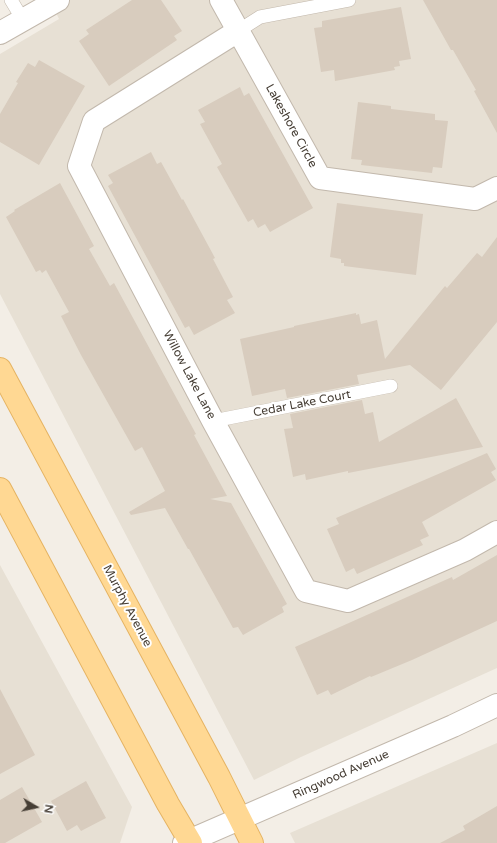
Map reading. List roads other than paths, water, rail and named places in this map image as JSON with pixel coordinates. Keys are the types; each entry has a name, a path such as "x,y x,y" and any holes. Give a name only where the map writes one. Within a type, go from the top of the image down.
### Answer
{"main road":[{"name":"Murphy Avenue","path":"0,369 219,777 252,843"},
{"path":"0,489 188,842"}],"street":[{"path":"0,32 58,0"},
{"name":"Lakeshore Circle","path":"221,0 320,178 476,199 497,188"},
{"name":"Willow Lake Lane","path":"238,31 94,120 79,166 213,421 306,591 348,601 465,550 497,532"},
{"name":"Ringwood Avenue","path":"188,842 239,818 497,705"}],"lane":[{"path":"11,0 23,20"},
{"path":"238,31 260,17 349,0"},
{"name":"Cedar Lake Court","path":"213,421 391,386"}]}
